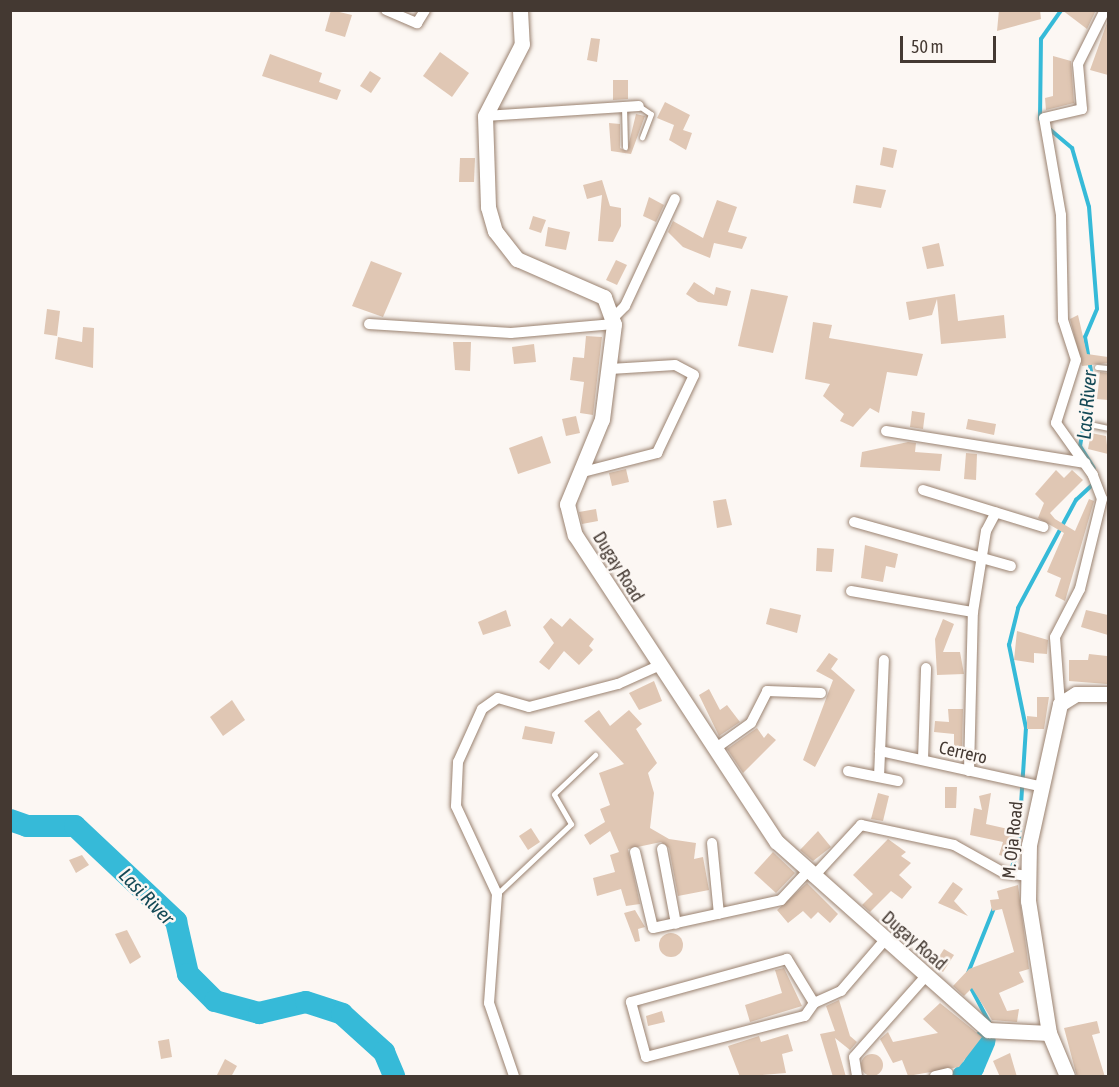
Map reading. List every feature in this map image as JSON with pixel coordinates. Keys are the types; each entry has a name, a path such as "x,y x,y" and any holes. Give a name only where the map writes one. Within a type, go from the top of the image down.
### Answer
{"street":[{"path":"386,10 417,23 425,10"},
{"path":"520,10 522,44 485,116 488,207 495,231 517,259 604,297 614,321"},
{"path":"1105,10 1078,64 1082,109 1044,118 1061,215 1063,320 1076,360 1056,423 1093,475 1102,499 1080,588 1055,637 1060,704 1076,694 1108,694"},
{"path":"485,116 639,106"},
{"path":"369,324 510,333 614,321 625,306 675,199"},
{"name":"Dugay Road","path":"614,321 610,369 602,419 567,504 568,521 658,666 716,748 777,842 884,941 990,1032 1049,1033"},
{"path":"579,473 657,453 694,375 675,365 610,369"},
{"path":"886,431 1084,463"},
{"path":"923,490 1044,527"},
{"path":"969,771 973,612 982,557 996,512"},
{"path":"854,522 1011,566"},
{"path":"851,591 973,612"},
{"path":"879,777 884,660"},
{"path":"514,1077 489,1003 497,894 456,806 458,762 482,709 498,698 529,707 570,698 658,666"},
{"path":"922,760 926,668"},
{"path":"716,748 751,723 767,692 821,693"},
{"name":"M. Oja Road","path":"1060,704 1039,786 1027,876 1049,1033 1067,1077"},
{"name":"Cerrero","path":"880,751 1039,786"},
{"path":"848,771 898,781"},
{"path":"635,852 653,928 781,900 861,825 954,845 1004,873 1027,876"},
{"path":"712,843 719,915"},
{"path":"662,849 676,924"},
{"path":"814,1003 787,959 631,1002 646,1057 804,1016 814,1003 841,991 884,941"},
{"path":"857,1077 854,1057 925,977"},
{"path":"935,1077 948,1073"}],"lane":[{"path":"624,106 624,147"},
{"path":"639,106 651,114 642,137"},
{"path":"1097,367 1108,368"},
{"path":"1094,425 1108,428"},
{"path":"497,894 571,824 554,794 595,755"}],"building":[{"path":"331,10 352,15 345,37 325,31"},
{"path":"999,10 1040,10 1041,19 997,31"},
{"path":"1062,10 1096,10 1087,29"},
{"path":"1108,20 1108,75 1090,70"},
{"path":"591,38 600,39 597,62 587,60"},
{"path":"440,52 469,73 452,97 423,76"},
{"path":"270,54 322,73 319,82 341,90 337,100 262,76"},
{"path":"1053,56 1071,61 1074,103 1046,110 1045,98 1053,96"},
{"path":"370,71 381,78 371,93 360,86"},
{"path":"613,80 628,80 628,99 613,100"},
{"path":"665,102 690,115 683,130 692,133 686,150 669,140 674,125 657,118"},
{"path":"636,114 645,116 631,154 611,151 609,123 620,124 620,148 627,151"},
{"path":"883,147 897,150 893,168 880,165"},
{"path":"460,158 475,158 474,182 459,182"},
{"path":"602,180 610,206 621,208 621,226 613,242 598,241 602,195 587,199 583,185"},
{"path":"856,185 886,190 881,208 853,203"},
{"path":"649,197 664,205 656,222 643,216"},
{"path":"717,200 737,207 728,232 747,237 742,249 714,243 710,258 683,247 668,232 673,221 703,238"},
{"path":"533,216 546,220 541,233 529,229"},
{"path":"548,227 570,232 566,250 545,246"},
{"path":"939,243 944,266 927,269 922,247"},
{"path":"616,260 627,265 617,285 606,280"},
{"path":"371,261 402,273 383,317 352,306"},
{"path":"694,282 714,295 716,287 731,291 727,306 698,302 686,294"},
{"path":"751,289 788,296 773,353 738,346"},
{"path":"955,294 958,321 1004,315 1006,338 941,344 937,299 932,315 909,320 906,302"},
{"path":"47,309 60,311 57,336 44,334"},
{"path":"1078,315 1087,354 1108,357 1108,363 1082,366 1070,319"},
{"path":"813,322 832,325 829,338 923,354 917,376 887,372 879,413 870,408 853,427 840,421 844,414 823,396 830,384 805,379"},
{"path":"83,327 94,328 93,368 55,359 58,337 82,342"},
{"path":"586,336 602,337 593,415 580,413 584,382 570,380 573,357 584,358"},
{"path":"453,342 471,342 470,371 455,370"},
{"path":"534,344 536,362 514,364 512,347"},
{"path":"1100,372 1108,373 1108,400 1097,399"},
{"path":"912,411 925,413 923,429 910,427"},
{"path":"576,416 580,433 566,436 562,419"},
{"path":"968,419 996,424 994,435 966,429"},
{"path":"1091,433 1106,436 1108,454 1088,449"},
{"path":"542,436 551,463 518,474 509,448"},
{"path":"908,442 916,443 915,452 942,454 940,471 860,467 862,452"},
{"path":"966,453 977,454 976,480 964,479"},
{"path":"626,469 629,482 612,486 609,473"},
{"path":"1056,470 1064,478 1072,470 1083,480 1050,513 1055,519 1075,531 1089,499 1094,501 1065,601 1055,596 1061,578 1047,572 1064,533 1038,518 1044,503 1035,494"},
{"path":"726,499 732,525 717,528 713,501"},
{"path":"596,509 598,521 582,524 579,512"},
{"path":"865,545 898,554 895,568 886,566 883,582 861,578"},
{"path":"817,548 834,549 832,572 816,571"},
{"path":"770,608 801,615 797,633 766,624"},
{"path":"506,610 511,626 483,635 478,622"},
{"path":"1086,610 1108,615 1108,635 1081,627"},
{"path":"551,618 562,627 570,618 594,639 589,646 593,650 579,665 564,651 549,670 539,662 554,643 543,627"},
{"path":"943,619 954,624 943,652 960,652 964,674 937,675 935,639"},
{"path":"1017,631 1048,640 1047,654 1034,653 1034,663 1014,660"},
{"path":"829,653 838,659 831,669 855,690 815,767 803,760 833,680 816,671"},
{"path":"1089,654 1107,656 1107,684 1069,681 1069,660 1088,660"},
{"path":"654,681 662,701 639,710 629,693"},
{"path":"709,689 720,710 727,705 740,722 719,736 699,695"},
{"path":"1037,697 1049,697 1044,729 1027,729 1027,716 1037,717"},
{"path":"232,700 245,720 223,736 210,717"},
{"path":"948,709 963,709 962,747 954,747 954,734 934,732 935,721 949,722"},
{"path":"599,710 610,726 629,710 642,724 636,729 657,763 648,773 654,793 650,828 669,839 696,843 694,859 703,857 709,890 678,896 669,848 661,842 628,849 640,904 626,906 621,889 597,896 593,878 615,872 610,855 619,852 610,831 590,845 584,835 605,822 600,809 610,805 599,773 624,764 584,721"},
{"path":"525,726 555,732 552,744 522,739"},
{"path":"757,728 764,738 768,733 776,740 743,773 727,749"},
{"path":"945,787 957,787 956,808 945,808"},
{"path":"878,793 889,796 883,821 871,819"},
{"path":"991,793 986,824 1017,831 1019,860 999,855 1003,842 970,835 974,808 982,810 979,796"},
{"path":"531,828 540,842 528,850 519,836"},
{"path":"818,831 831,847 813,861 800,850"},
{"path":"888,839 906,852 901,856 911,863 899,875 912,887 902,899 891,891 870,912 862,905 873,894 853,875"},
{"path":"773,852 795,873 776,893 754,873"},
{"path":"82,855 89,865 76,873 69,860"},
{"path":"953,882 963,889 954,901 968,916 938,903"},
{"path":"807,883 838,914 830,923 818,912 811,919 803,911 788,923 777,910"},
{"path":"1018,885 1029,969 1019,972 1024,982 999,993 1007,1011 1019,1009 1017,1022 992,1020 972,988 964,996 953,986 969,969 1014,952 1002,909 992,911 990,900 999,899 997,891"},
{"path":"635,910 645,927 638,929 640,941 635,942 624,913"},
{"path":"127,930 141,957 130,964 115,934"},
{"path":"666,933 676,933 683,940 683,950 676,957 666,957 659,950 659,940"},
{"path":"944,949 954,955 943,972 933,966"},
{"path":"784,968 802,1006 750,1022 745,1005 782,993 775,970"},
{"path":"839,1000 850,1036 857,1042 850,1050 835,1038 846,1077 833,1077 820,1034 835,1031 826,1006"},
{"path":"940,1003 982,1037 959,1067 908,1076 902,1060 893,1063 880,1039 888,1032 893,1042 938,1033 923,1019"},
{"path":"662,1011 665,1022 648,1026 646,1016"},
{"path":"1097,1021 1100,1033 1092,1035 1105,1077 1077,1077 1064,1028"},
{"path":"788,1034 793,1051 782,1054 786,1073 740,1077 728,1046 759,1036 761,1042"},
{"path":"169,1039 172,1057 161,1059 158,1041"},
{"path":"1010,1053 1017,1077 1000,1077 993,1061"},
{"path":"872,1054 880,1057 883,1065 880,1073 872,1076 864,1073 861,1065 864,1057"},
{"path":"225,1059 237,1066 231,1077 216,1077"}],"waterway":[{"name":"Lasi River","path":"1040,119 1041,39 1061,10"},
{"name":"Lasi River","path":"1047,127 1072,148 1089,207 1097,309 1085,337 1092,376 1080,446 1094,468"},
{"name":"Lasi River","path":"1012,867 1018,851 1026,728 1009,645 1018,608 1076,500 1094,483"},
{"name":"Lasi River","path":"10,820 27,826 75,826 176,921 188,974 215,1001 259,1013 306,1002 342,1014 384,1052 394,1076"},
{"name":"Lasi River","path":"968,973 994,908"},
{"name":"Lasi River","path":"970,986 989,1022"},
{"name":"Lasi River","path":"963,1076 973,1068 985,1040"}]}
